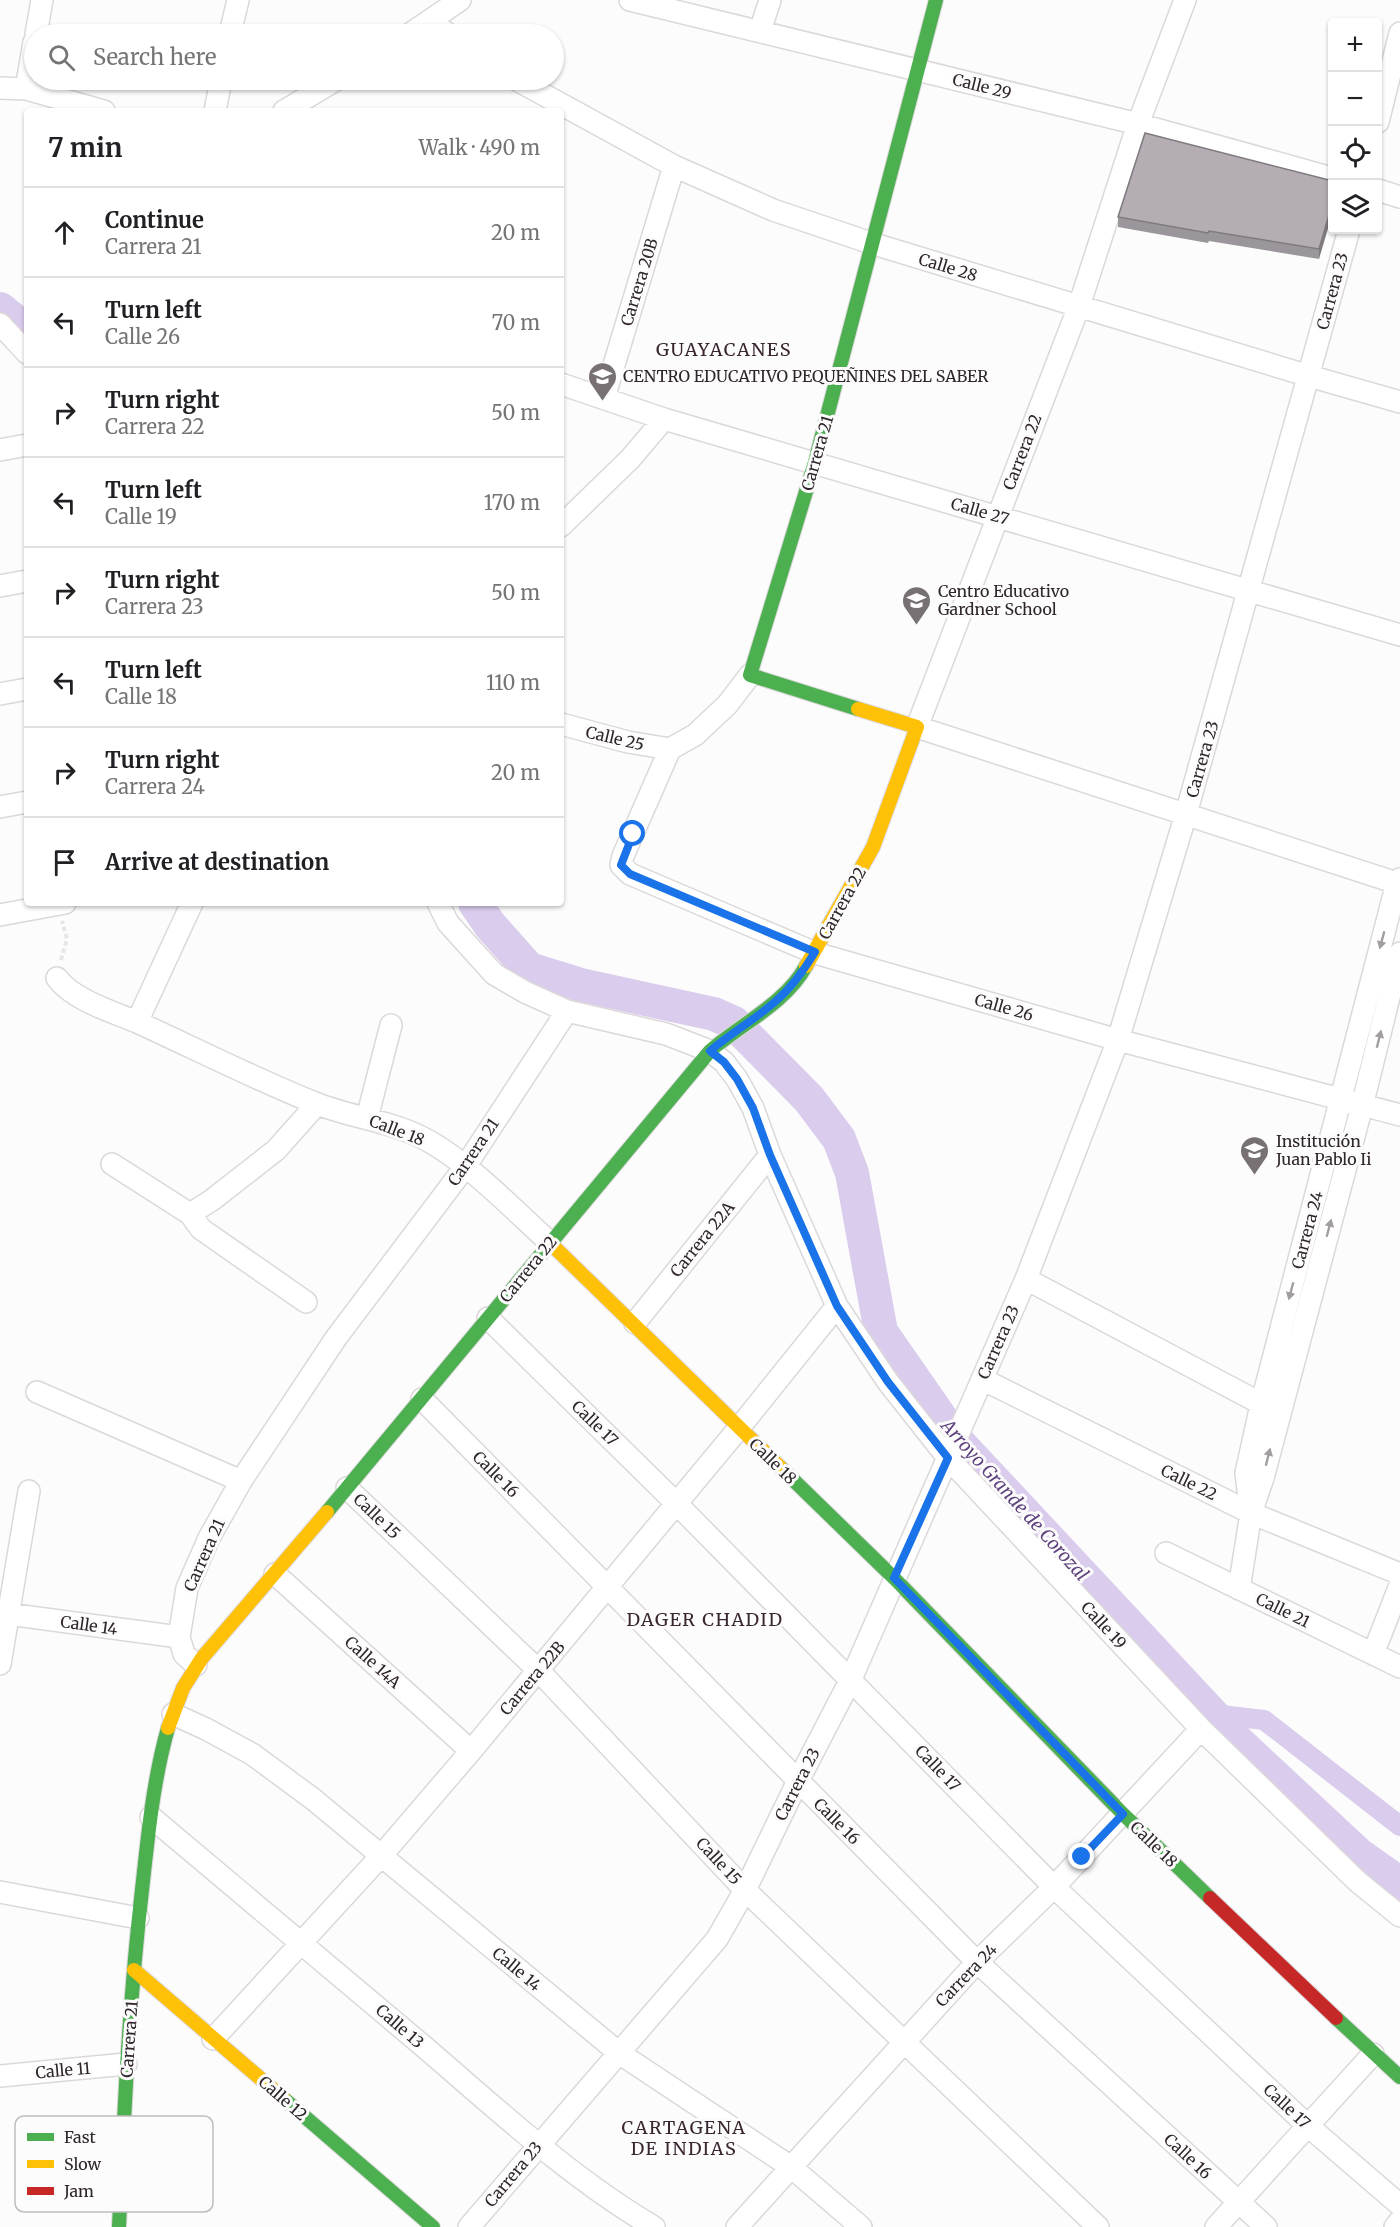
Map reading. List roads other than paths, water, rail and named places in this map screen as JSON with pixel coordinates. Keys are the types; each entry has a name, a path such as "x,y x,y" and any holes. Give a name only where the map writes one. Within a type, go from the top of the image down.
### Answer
{"street":[{"path":"38,24 42,0"},
{"path":"232,24 237,0"},
{"path":"428,24 460,0"},
{"name":"Calle 29","path":"630,0 1138,124 1328,177"},
{"path":"760,32 770,0"},
{"name":"Carrera 21","path":"670,749 695,735 727,705 750,675 815,462 874,244 936,0"},
{"name":"Carrera 22","path":"196,1665 422,1399 549,1242 710,1051 776,1001 803,972 815,952 873,847 997,516 1079,306 1138,124 1185,0"},
{"path":"1382,103 1400,33"},
{"path":"0,88 24,89"},
{"path":"30,90 93,108"},
{"path":"216,108 219,90"},
{"path":"289,108 319,90"},
{"name":"Calle 28","path":"535,90 674,165 773,210 874,244 1400,402"},
{"name":"Carrera 20B","path":"604,398 674,165"},
{"path":"1382,192 1400,197"},
{"name":"Carrera 23","path":"469,2227 717,1939 745,1890 851,1679 1026,1279 1118,1040 1250,590 1348,234"},
{"path":"0,324 24,350"},
{"name":"Calle 27","path":"564,385 664,419 1400,635"},
{"path":"564,523 630,459 664,419"},
{"path":"0,450 24,446"},
{"path":"0,586 24,585"},
{"path":"750,675 1399,882"},
{"path":"0,694 24,690"},
{"name":"Calle 25","path":"564,725 628,742 670,749"},
{"name":"Calle 26","path":"670,749 623,856 621,865 630,874 815,952 1118,1040 1400,1115"},
{"path":"0,807 24,803"},
{"name":"Carrera 24","path":"1270,1409 1341,1100 1399,882"},
{"path":"0,915 50,906"},
{"path":"137,1022 191,906"},
{"path":"440,906 448,923 494,974 525,993 567,1011 666,1034 710,1051"},
{"name":"Carrera 24","path":"1239,1589 1251,1513 1246,1473 1270,1409 1362,1106 1400,953"},
{"name":"Calle 18","path":"57,978 63,986 108,1011 317,1104 418,1136 465,1167 635,1323 739,1428 894,1578 1123,1814 1373,2054 1400,2077"},
{"name":"Carrera 21","path":"179,1637 187,1588 209,1538 241,1481 336,1338 465,1167 567,1011"},
{"path":"367,1118 391,1024"},
{"name":"Calle 19","path":"710,1051 724,1062 737,1079 753,1108 770,1155 837,1306 888,1382 1201,1729 1358,1882 1400,1916"},
{"path":"190,1214 212,1200 276,1150 317,1104"},
{"name":"Carrera 22A","path":"635,1323 770,1155"},
{"path":"112,1164 190,1214 201,1228 306,1302"},
{"path":"1026,1279 1270,1409"},
{"name":"Carrera 22B","path":"213,2039 381,1856 471,1751 677,1504 837,1306"},
{"name":"Calle 17","path":"488,1318 677,1504 1054,1887 1308,2125 1400,2205"},
{"name":"Calle 22","path":"982,1379 1251,1513 1400,1574"},
{"path":"38,1392 241,1481"},
{"name":"Calle 16","path":"422,1399 977,1962 1266,2227"},
{"name":"Calle 15","path":"347,1488 539,1671 745,1890 1098,2227"},
{"path":"0,1664 4,1613 29,1491"},
{"name":"Calle 21","path":"1166,1553 1400,1667"},
{"name":"Calle 14A","path":"275,1574 471,1751"},
{"path":"1372,1654 1400,1585"},
{"name":"Calle 14","path":"4,1613 179,1637"},
{"path":"179,1637 184,1654 196,1665"},
{"name":"Carrera 21","path":"124,2116 138,1918 159,1766 183,1686 196,1665"},
{"name":"Calle 14","path":"173,1714 252,1754 313,1799 619,2053 791,2167 861,2227"},
{"name":"Carrera 24","path":"736,2227 977,1962 1054,1887 1201,1729"},
{"name":"Calle 13","path":"151,1817 303,1943 538,2145 580,2179 654,2227"},
{"path":"0,1892 138,1918"},
{"name":"Calle 12","path":"134,1970 433,2227"},
{"path":"1216,2227 1373,2054"},
{"name":"Calle 11","path":"0,2076 126,2064"},
{"name":"Carrera 21","path":"119,2227 120,2212"},
{"path":"1395,2227 1400,2221"}],"waterway":[{"name":"Arroyo Grande de Corozal","path":"0,309 24,329"},
{"name":"Arroyo Grande de Corozal","path":"477,906 490,925 529,969 581,985 714,1014 734,1023 809,1099 839,1139 852,1173 881,1332 956,1440 1240,1744 1358,1854 1400,1884"},
{"path":"1212,1714 1264,1720 1400,1826"}],"place":[{"name":"CENTRO EDUCATIVO PEQUEÑINES DEL SABER","path":"602,402"},
{"name":"Centro Educativo Gardner School","path":"917,626"},
{"name":"Institución Juan Pablo Ii","path":"1255,1176"}],"district":[{"name":"GUAYACANES","path":"724,349"},
{"name":"DAGER CHADID","path":"705,1619"},
{"name":"CARTAGENA DE INDIAS","path":"684,2137"}]}
